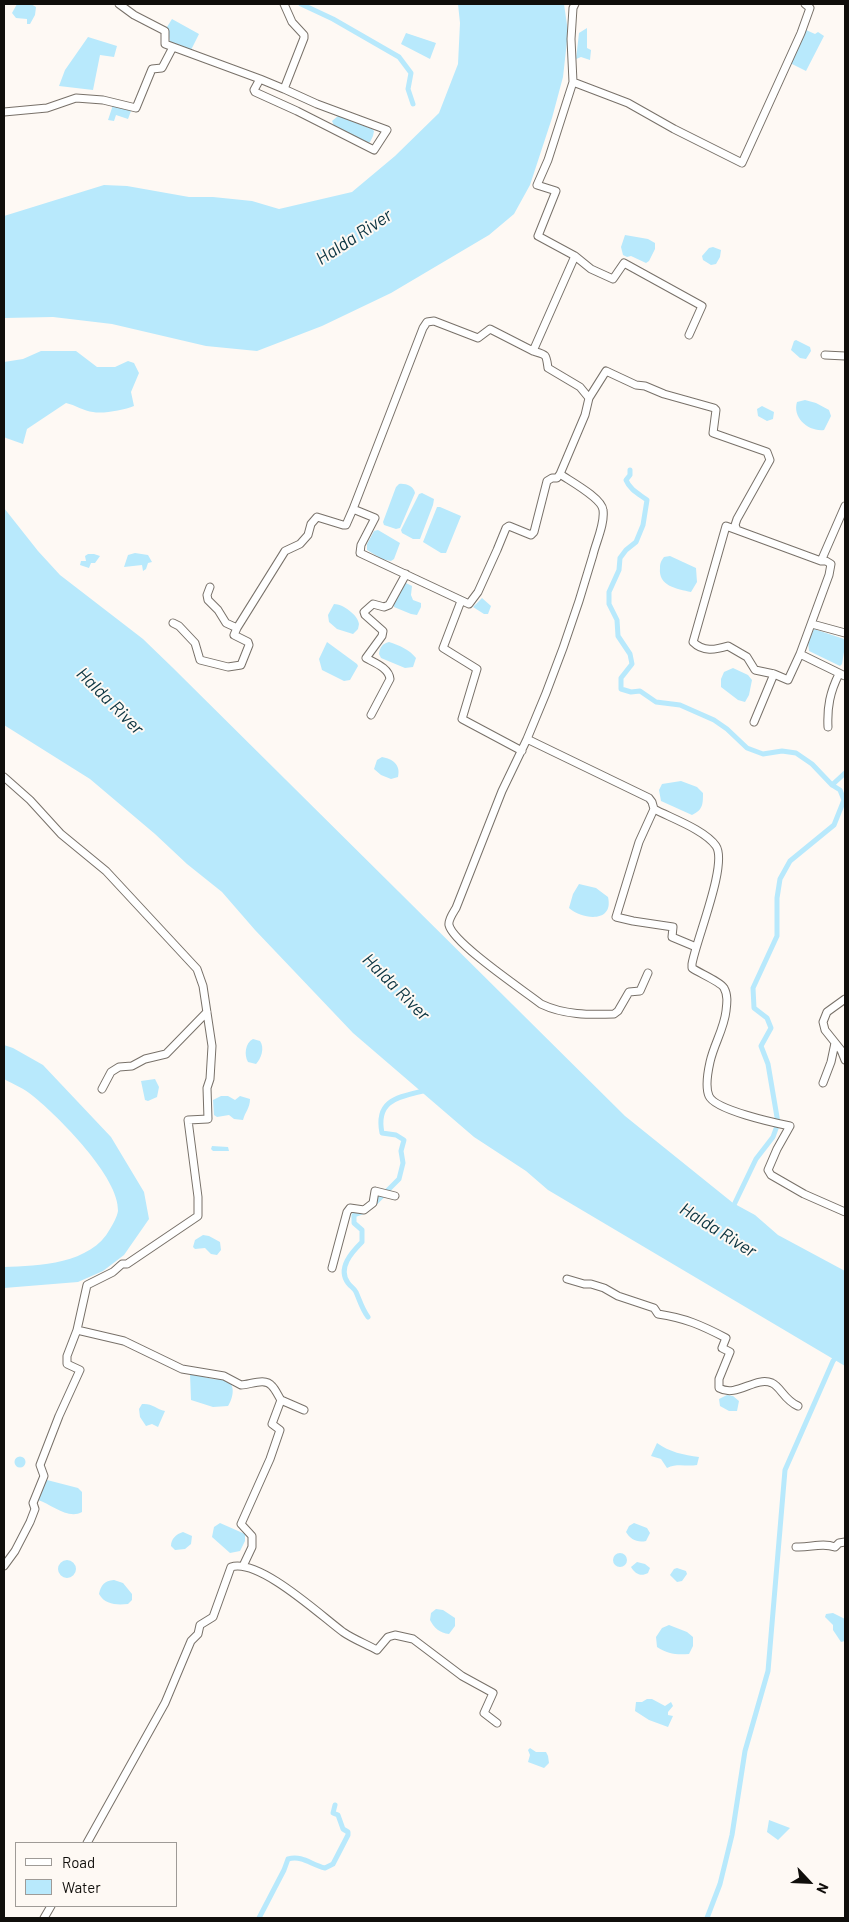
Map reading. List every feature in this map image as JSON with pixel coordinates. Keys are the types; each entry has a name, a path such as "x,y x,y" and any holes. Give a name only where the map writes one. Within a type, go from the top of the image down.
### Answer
{"street":[{"path":"119,4 134,15 164,31 165,44 260,80 317,104 387,130 374,150 255,92 254,90 260,80"},
{"path":"284,4 292,22 304,35 284,90"},
{"path":"575,4 573,8 571,39 573,82 548,160 537,185 556,191 538,236 575,256 591,269 614,279 624,263 702,306 689,335"},
{"path":"573,82 628,103 674,129 742,163 801,33 810,8 805,4"},
{"path":"4,112 47,108 76,98 103,100 136,108 152,68 162,68 173,47"},
{"path":"533,351 575,256"},
{"path":"173,623 179,626 195,643 200,660 228,667 241,665 248,649 248,642 234,635 285,550 300,544 308,535 317,517 346,525 406,368 427,322 434,321 478,338 490,329 533,351 544,354 547,357 548,368 580,387 589,398"},
{"path":"825,355 845,356"},
{"path":"352,509 375,518 360,545 360,553 468,604 478,592 506,528 509,526 532,535 534,532 547,481 556,478 560,474 586,415 589,398 606,371 636,385 645,386 664,394 714,408 716,410 713,433 767,452 770,460 737,519 736,530"},
{"path":"560,474 598,501 603,511 601,525 582,594 562,653 522,751 499,800 456,908 449,920 451,930 474,953 541,1004 552,1010 567,1013 614,1014 618,1011 629,992 640,991 648,973"},
{"path":"821,561 845,506"},
{"path":"726,526 821,561 826,560 831,564 829,575 812,624 788,680 774,674 755,670 746,656 728,646 714,650 701,647 693,642 726,526"},
{"path":"371,715 390,679 390,674 386,669 366,658 382,636 383,631 364,614 372,604 384,607 389,604 406,574"},
{"path":"210,587 207,595 208,600 218,610 226,623 237,628"},
{"path":"461,601 443,648 477,668 462,719 522,751"},
{"path":"812,624 845,633"},
{"path":"800,654 842,675 829,698 827,708 828,727"},
{"path":"754,722 774,674"},
{"path":"527,739 649,798 654,808 639,842 616,917 633,922 673,927 672,937 696,948"},
{"path":"4,777 30,800 61,834 106,871 197,969 203,986 212,1046 210,1079 207,1088 208,1119 188,1120 198,1197 198,1216 127,1264 122,1264 113,1272 90,1282 86,1287 77,1330 67,1356 67,1364 80,1370 59,1416 40,1465 44,1476 33,1503 34,1509 30,1522 15,1551 4,1566"},
{"path":"654,808 707,837 720,854 713,890 692,968 722,984 727,997 725,1020 710,1061 708,1076 709,1096 712,1101 726,1108 771,1123 790,1126 777,1148 768,1170 771,1175 804,1194 845,1212"},
{"path":"845,999 832,1007 824,1018 824,1030 835,1043 845,1060"},
{"path":"102,1089 111,1072 119,1067 132,1066 145,1059 166,1054 207,1012"},
{"path":"823,1083 831,1062 835,1043"},
{"path":"332,1268 347,1212 350,1208 364,1210 373,1203 375,1191 395,1196"},
{"path":"567,1280 604,1288 618,1296 654,1308 658,1314 672,1315 685,1319 726,1338 722,1348 730,1352 718,1379 719,1388 722,1390 744,1389 751,1384 762,1381 772,1383 790,1403 798,1406"},
{"path":"77,1330 124,1341 182,1369 230,1378 241,1385 256,1381 268,1384 273,1387 281,1400 304,1410"},
{"path":"243,1566 252,1547 252,1536 240,1524 278,1437 280,1430 272,1424 272,1421 281,1400"},
{"path":"796,1547 808,1548 826,1543 835,1547 839,1542 845,1542"},
{"path":"88,1842 165,1703 191,1641 198,1634 200,1626 213,1617 231,1567 243,1566 268,1576 319,1611 345,1633 377,1650 388,1637 413,1639 462,1676 493,1693 484,1713 497,1723"},
{"path":"44,1918 50,1907"}],"water":[{"path":"17,4 31,4 36,7 35,15 30,24 27,24 27,19 16,18 12,13"},
{"name":"Halda River","path":"458,4 564,4 568,32 563,77 530,185 514,214 489,235 391,293 322,326 257,351 206,346 112,324 53,317 4,318 4,216 104,185 127,186 189,197 213,197 252,201 279,209 352,192 395,156 439,113 458,64 460,23"},
{"path":"172,19 199,34 191,50 170,42 167,27"},
{"path":"587,28 587,48 591,50 590,60 581,57 576,59 579,33"},
{"path":"806,30 815,34 818,32 824,36 806,71 790,63"},
{"path":"406,33 436,43 430,59 401,44"},
{"path":"88,37 117,46 114,57 100,55 93,90 59,86 65,70"},
{"path":"113,105 131,111 128,119 116,115 114,121 108,120"},
{"path":"338,116 372,129 374,131 370,142 365,143 335,128 332,121"},
{"path":"625,235 648,239 655,243 655,249 649,261 646,263 631,256 623,255 621,247"},
{"path":"713,247 721,250 716,264 711,265 703,260 702,256 709,248"},
{"path":"796,340 810,347 811,351 806,359 800,358 791,350"},
{"path":"41,351 76,351 97,367 115,367 128,361 134,363 139,373 131,392 134,406 114,411 97,412 66,403 27,429 23,444 4,437 4,362 23,359"},
{"path":"805,400 829,410 831,416 824,430 813,429 799,418 796,408 797,402"},
{"path":"762,406 774,412 773,419 767,421 758,416 757,409"},
{"path":"399,484 413,488 415,493 400,528 396,529 384,525 383,522 396,487"},
{"path":"422,493 434,499 433,505 420,539 413,539 402,533 401,530 419,494"},
{"path":"437,507 461,516 446,553 441,553 423,542"},
{"name":"Halda River","path":"4,508 60,575 143,639 625,1116 733,1203 755,1215 778,1235 845,1271 845,1366 548,1190 526,1171 474,1137 353,1033 255,930 222,892 90,779 4,725"},
{"path":"378,530 400,543 394,559 391,561 382,559 367,550 367,544 374,531"},
{"path":"135,553 148,555 152,562 148,563 143,571 142,565 124,567 128,555"},
{"path":"88,554 100,556 95,563 91,563 89,568 80,565 81,561 86,561 85,556"},
{"path":"670,556 696,568 697,582 691,592 670,586 662,579 660,574 661,562 664,557"},
{"path":"404,582 412,586 411,595 413,600 421,603 417,615 394,607 394,602"},
{"path":"482,598 491,606 488,614 484,614 473,607"},
{"path":"334,604 346,608 356,617 359,624 358,629 353,634 337,629 329,622 328,615"},
{"path":"814,629 844,639 845,646 840,666 809,651 808,642"},
{"path":"327,642 357,664 358,666 350,680 344,681 322,670 319,659"},
{"path":"389,642 404,648 414,655 416,658 413,667 405,668 381,658 379,654 381,648"},
{"path":"733,668 748,675 752,680 749,695 745,702 738,700 721,687 721,679 724,672"},
{"path":"382,757 390,759 395,763 399,773 398,777 391,779 381,775 374,769 377,760"},
{"path":"681,781 697,787 703,793 702,806 692,815 661,801 659,790 662,784"},
{"path":"579,884 596,888 608,897 609,905 602,915 589,917 569,908 573,894"},
{"path":"253,1039 260,1041 262,1047 261,1056 256,1064 248,1062 246,1056 248,1043"},
{"path":"4,1045 43,1065 111,1137 144,1192 149,1219 124,1255 103,1271 78,1282 4,1288 4,1267 48,1264 63,1261 90,1250 101,1241 110,1229 118,1211 116,1197 109,1182 99,1165 86,1149 44,1105 23,1089 4,1079"},
{"path":"155,1079 159,1087 157,1097 148,1101 145,1100 141,1081"},
{"path":"221,1096 228,1096 235,1100 240,1096 250,1099 243,1120 234,1119 229,1115 217,1117 214,1115 213,1100"},
{"path":"212,1146 228,1147 229,1151 213,1151 211,1149"},
{"path":"203,1235 220,1242 221,1250 217,1255 211,1254 205,1248 195,1249 193,1247 195,1240"},
{"path":"190,1374 228,1381 233,1391 228,1406 213,1407 191,1400"},
{"path":"727,1395 733,1396 739,1401 737,1411 729,1411 720,1406 719,1399"},
{"path":"142,1404 149,1404 165,1411 158,1427 152,1424 146,1426 140,1417 139,1409"},
{"path":"657,1443 677,1453 699,1457 697,1465 667,1468 661,1459 651,1456"},
{"path":"20,1456 26,1462 20,1468 14,1462"},
{"path":"47,1480 78,1488 82,1492 82,1512 77,1514 65,1513 38,1500 43,1484"},
{"path":"220,1523 245,1534 245,1541 240,1551 230,1553 212,1537 214,1527"},
{"path":"634,1523 647,1528 650,1533 646,1541 637,1541 626,1532 629,1526"},
{"path":"183,1532 192,1536 191,1544 185,1549 175,1550 171,1546 172,1541 176,1535"},
{"path":"617,1553 623,1553 627,1560 623,1567 617,1567 613,1563 613,1557"},
{"path":"67,1560 73,1563 76,1569 73,1575 67,1578 61,1575 58,1569 61,1563"},
{"path":"637,1562 645,1564 650,1568 648,1573 641,1575 634,1571 631,1567"},
{"path":"677,1568 686,1571 687,1574 682,1581 677,1582 670,1575"},
{"path":"114,1580 123,1583 132,1594 132,1600 128,1604 108,1602 99,1594 104,1584"},
{"path":"436,1609 443,1610 455,1618 455,1626 449,1634 438,1630 430,1620 431,1613"},
{"path":"833,1613 845,1619 845,1641 841,1642 833,1630 833,1625 825,1617 826,1614"},
{"path":"669,1625 687,1632 693,1637 693,1646 689,1654 672,1654 657,1647 656,1637 662,1628"},
{"path":"652,1699 665,1706 671,1702 673,1706 668,1715 673,1716 668,1727 649,1720 635,1711 636,1702 642,1702"},
{"path":"530,1748 536,1752 546,1752 549,1763 544,1768 528,1762 530,1755 528,1750"},
{"path":"769,1820 790,1828 778,1840 767,1832"}],"waterway":[{"path":"301,4 333,19 399,57 411,73 408,89 413,104"},
{"path":"630,470 630,475 626,480 635,492 647,500 643,525 636,542 620,558 619,570 609,592 609,604 617,620 618,636 630,654 632,664 621,678 621,689 631,692 640,691 656,702 680,705 714,720 727,729 747,748 763,754 782,751 796,753 812,764 832,785 840,790 844,800 834,825 790,861 780,879 777,898 777,936 753,988 754,1008 767,1018 771,1028 761,1046 768,1064 778,1123 773,1137 756,1159 732,1209"},
{"path":"832,785 845,773"},
{"path":"374,1204 399,1179 403,1163 401,1151 404,1140 396,1135 382,1133 382,1112 386,1106 399,1097 427,1090"},
{"path":"365,1211 354,1215 354,1223 362,1230 362,1242 347,1261 344,1272 348,1283 355,1291 368,1317"},
{"path":"707,1918 720,1884 732,1835 745,1751 768,1671 785,1470 833,1361 845,1346"},
{"path":"259,1918 288,1859 303,1859 325,1868 333,1864 348,1835 348,1832 343,1829 338,1815 333,1813 335,1805"}]}
